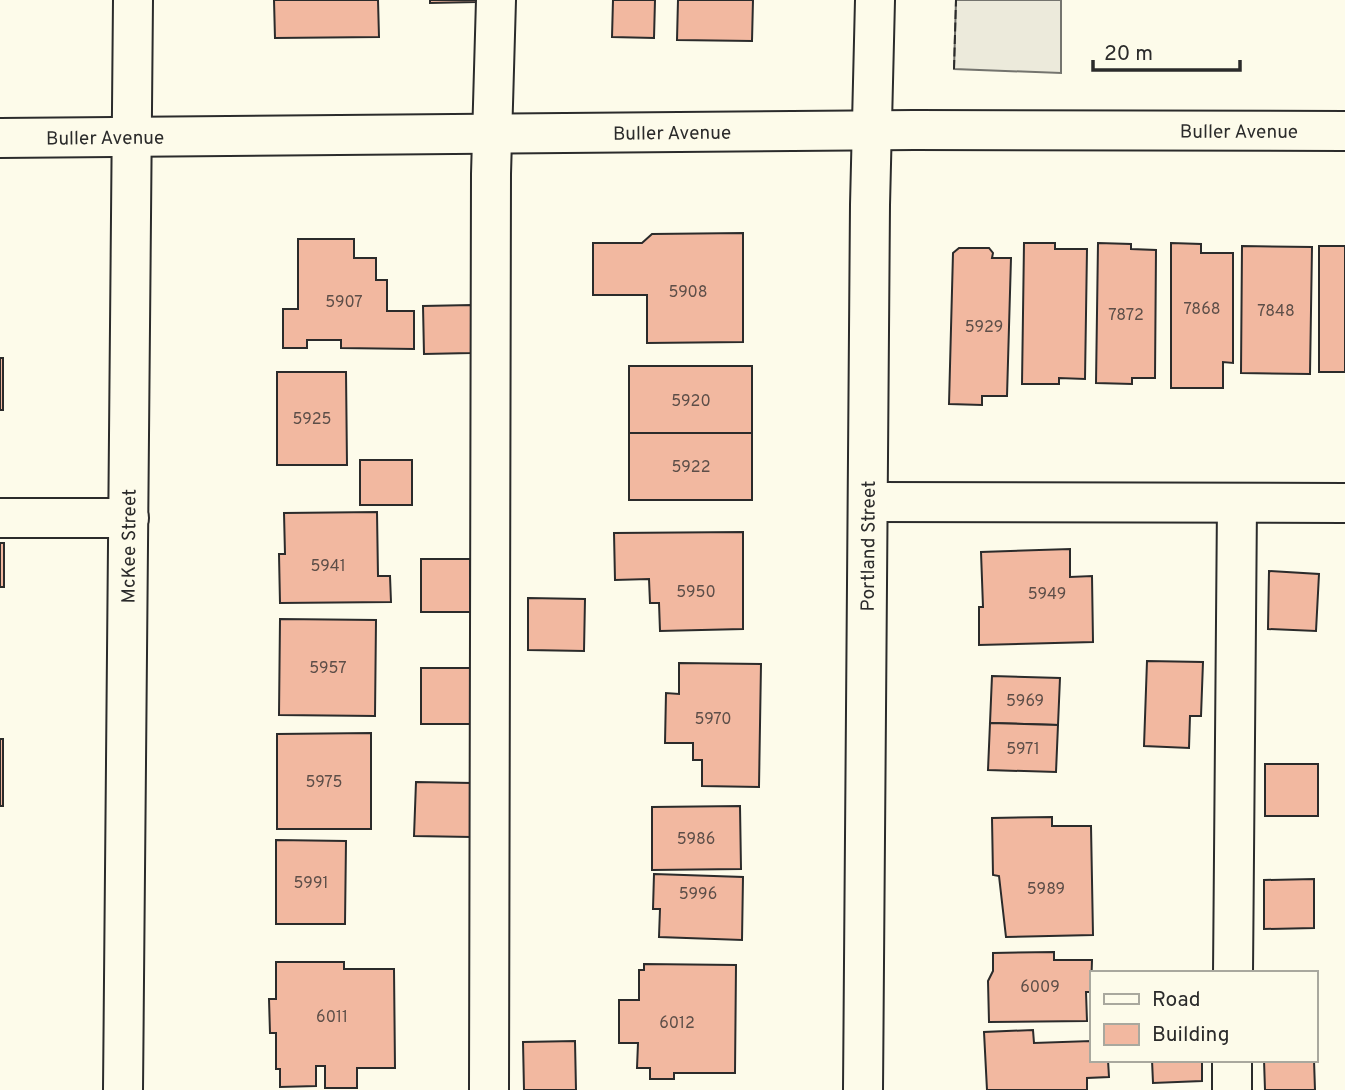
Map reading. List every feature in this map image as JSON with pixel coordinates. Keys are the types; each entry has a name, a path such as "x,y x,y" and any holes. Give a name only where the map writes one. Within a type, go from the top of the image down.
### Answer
{"street":[{"name":"McKee Street","path":"122,1090 133,0"},
{"path":"489,1090 492,133 496,0"},
{"name":"Portland Street","path":"863,1090 875,0"},
{"name":"Buller Avenue","path":"0,138 872,130 1345,131"},
{"path":"870,502 1345,503"},
{"path":"1233,971 1237,504"},
{"path":"0,518 129,518"},
{"path":"1232,1062 1232,1090"}],"shaded area":[{"path":"956,0 1061,0 1061,73 954,69"}],"building":[{"path":"274,0 378,0 379,37 275,38"},
{"path":"430,0 476,0 476,2 430,3"},
{"path":"613,0 655,0 654,38 612,37"},
{"path":"678,0 753,0 752,41 677,40"},
{"path":"743,233 743,342 647,343 647,295 593,295 593,243 642,243 652,234"},
{"path":"298,239 354,239 354,258 376,258 376,280 387,280 387,311 414,311 414,349 341,348 341,340 307,340 307,348 283,348 283,309 298,309"},
{"path":"1024,243 1055,243 1055,249 1087,249 1085,379 1059,378 1059,384 1022,384"},
{"path":"1098,243 1131,244 1131,249 1156,250 1155,378 1132,378 1132,384 1096,383"},
{"path":"1171,243 1201,244 1201,253 1233,253 1233,363 1223,362 1223,388 1171,388"},
{"path":"1242,246 1312,247 1310,374 1241,373"},
{"path":"1319,246 1345,246 1345,372 1319,372"},
{"path":"959,248 989,248 993,253 992,258 1011,258 1007,396 982,396 982,405 949,404 953,253"},
{"path":"471,305 471,353 424,354 423,306"},
{"path":"0,358 3,358 3,410 0,410"},
{"path":"629,366 752,366 752,433 629,433"},
{"path":"277,372 346,372 347,465 277,465"},
{"path":"629,433 752,433 752,500 629,500"},
{"path":"360,460 412,460 412,505 360,505"},
{"path":"377,512 378,576 390,576 391,602 280,603 279,554 285,554 284,513"},
{"path":"743,532 743,629 660,631 659,603 650,603 649,579 615,580 614,533"},
{"path":"0,543 4,543 4,587 0,587"},
{"path":"1070,549 1070,577 1092,576 1093,642 979,645 979,607 983,607 981,552"},
{"path":"421,559 470,559 470,612 421,612"},
{"path":"1269,571 1319,574 1316,631 1268,629"},
{"path":"528,598 585,599 584,651 528,650"},
{"path":"280,619 376,620 375,716 279,715"},
{"path":"1147,661 1203,662 1201,716 1190,716 1189,748 1144,746"},
{"path":"679,663 761,664 759,787 702,786 702,760 693,760 693,743 665,743 666,693 679,694"},
{"path":"421,668 470,668 470,724 421,724"},
{"path":"992,676 1060,678 1058,725 990,723"},
{"path":"990,723 1058,725 1056,772 988,770"},
{"path":"371,733 371,829 277,829 277,734"},
{"path":"0,739 3,739 3,806 0,806"},
{"path":"1265,764 1318,764 1318,816 1265,816"},
{"path":"416,782 472,783 471,837 414,836"},
{"path":"740,806 741,869 652,870 652,807"},
{"path":"1052,817 1052,826 1091,826 1093,935 1006,937 999,876 993,875 992,818"},
{"path":"276,840 346,841 345,924 276,924"},
{"path":"654,874 743,877 742,940 659,937 660,909 653,909"},
{"path":"1314,879 1314,928 1264,929 1264,880"},
{"path":"1054,952 1054,960 1092,960 1090,992 1086,992 1087,1021 989,1022 988,981 993,971 993,953"},
{"path":"276,962 344,962 344,969 394,969 395,1068 357,1068 357,1088 325,1088 325,1066 316,1066 316,1086 280,1087 280,1069 276,1069 276,1033 270,1033 269,999 276,999"},
{"path":"644,964 736,965 735,1073 674,1073 674,1079 650,1079 650,1068 637,1068 638,1043 619,1043 619,1000 639,1000 639,970 644,970"},
{"path":"1033,1030 1034,1043 1090,1041 1090,1062 1108,1062 1109,1077 1087,1078 1087,1090 987,1090 984,1032"},
{"path":"575,1041 576,1090 524,1090 523,1042"},
{"path":"1152,1062 1202,1062 1202,1081 1153,1083"},
{"path":"1264,1062 1314,1062 1315,1090 1265,1090"}],"fence":[{"path":"954,69 956,0"}]}
